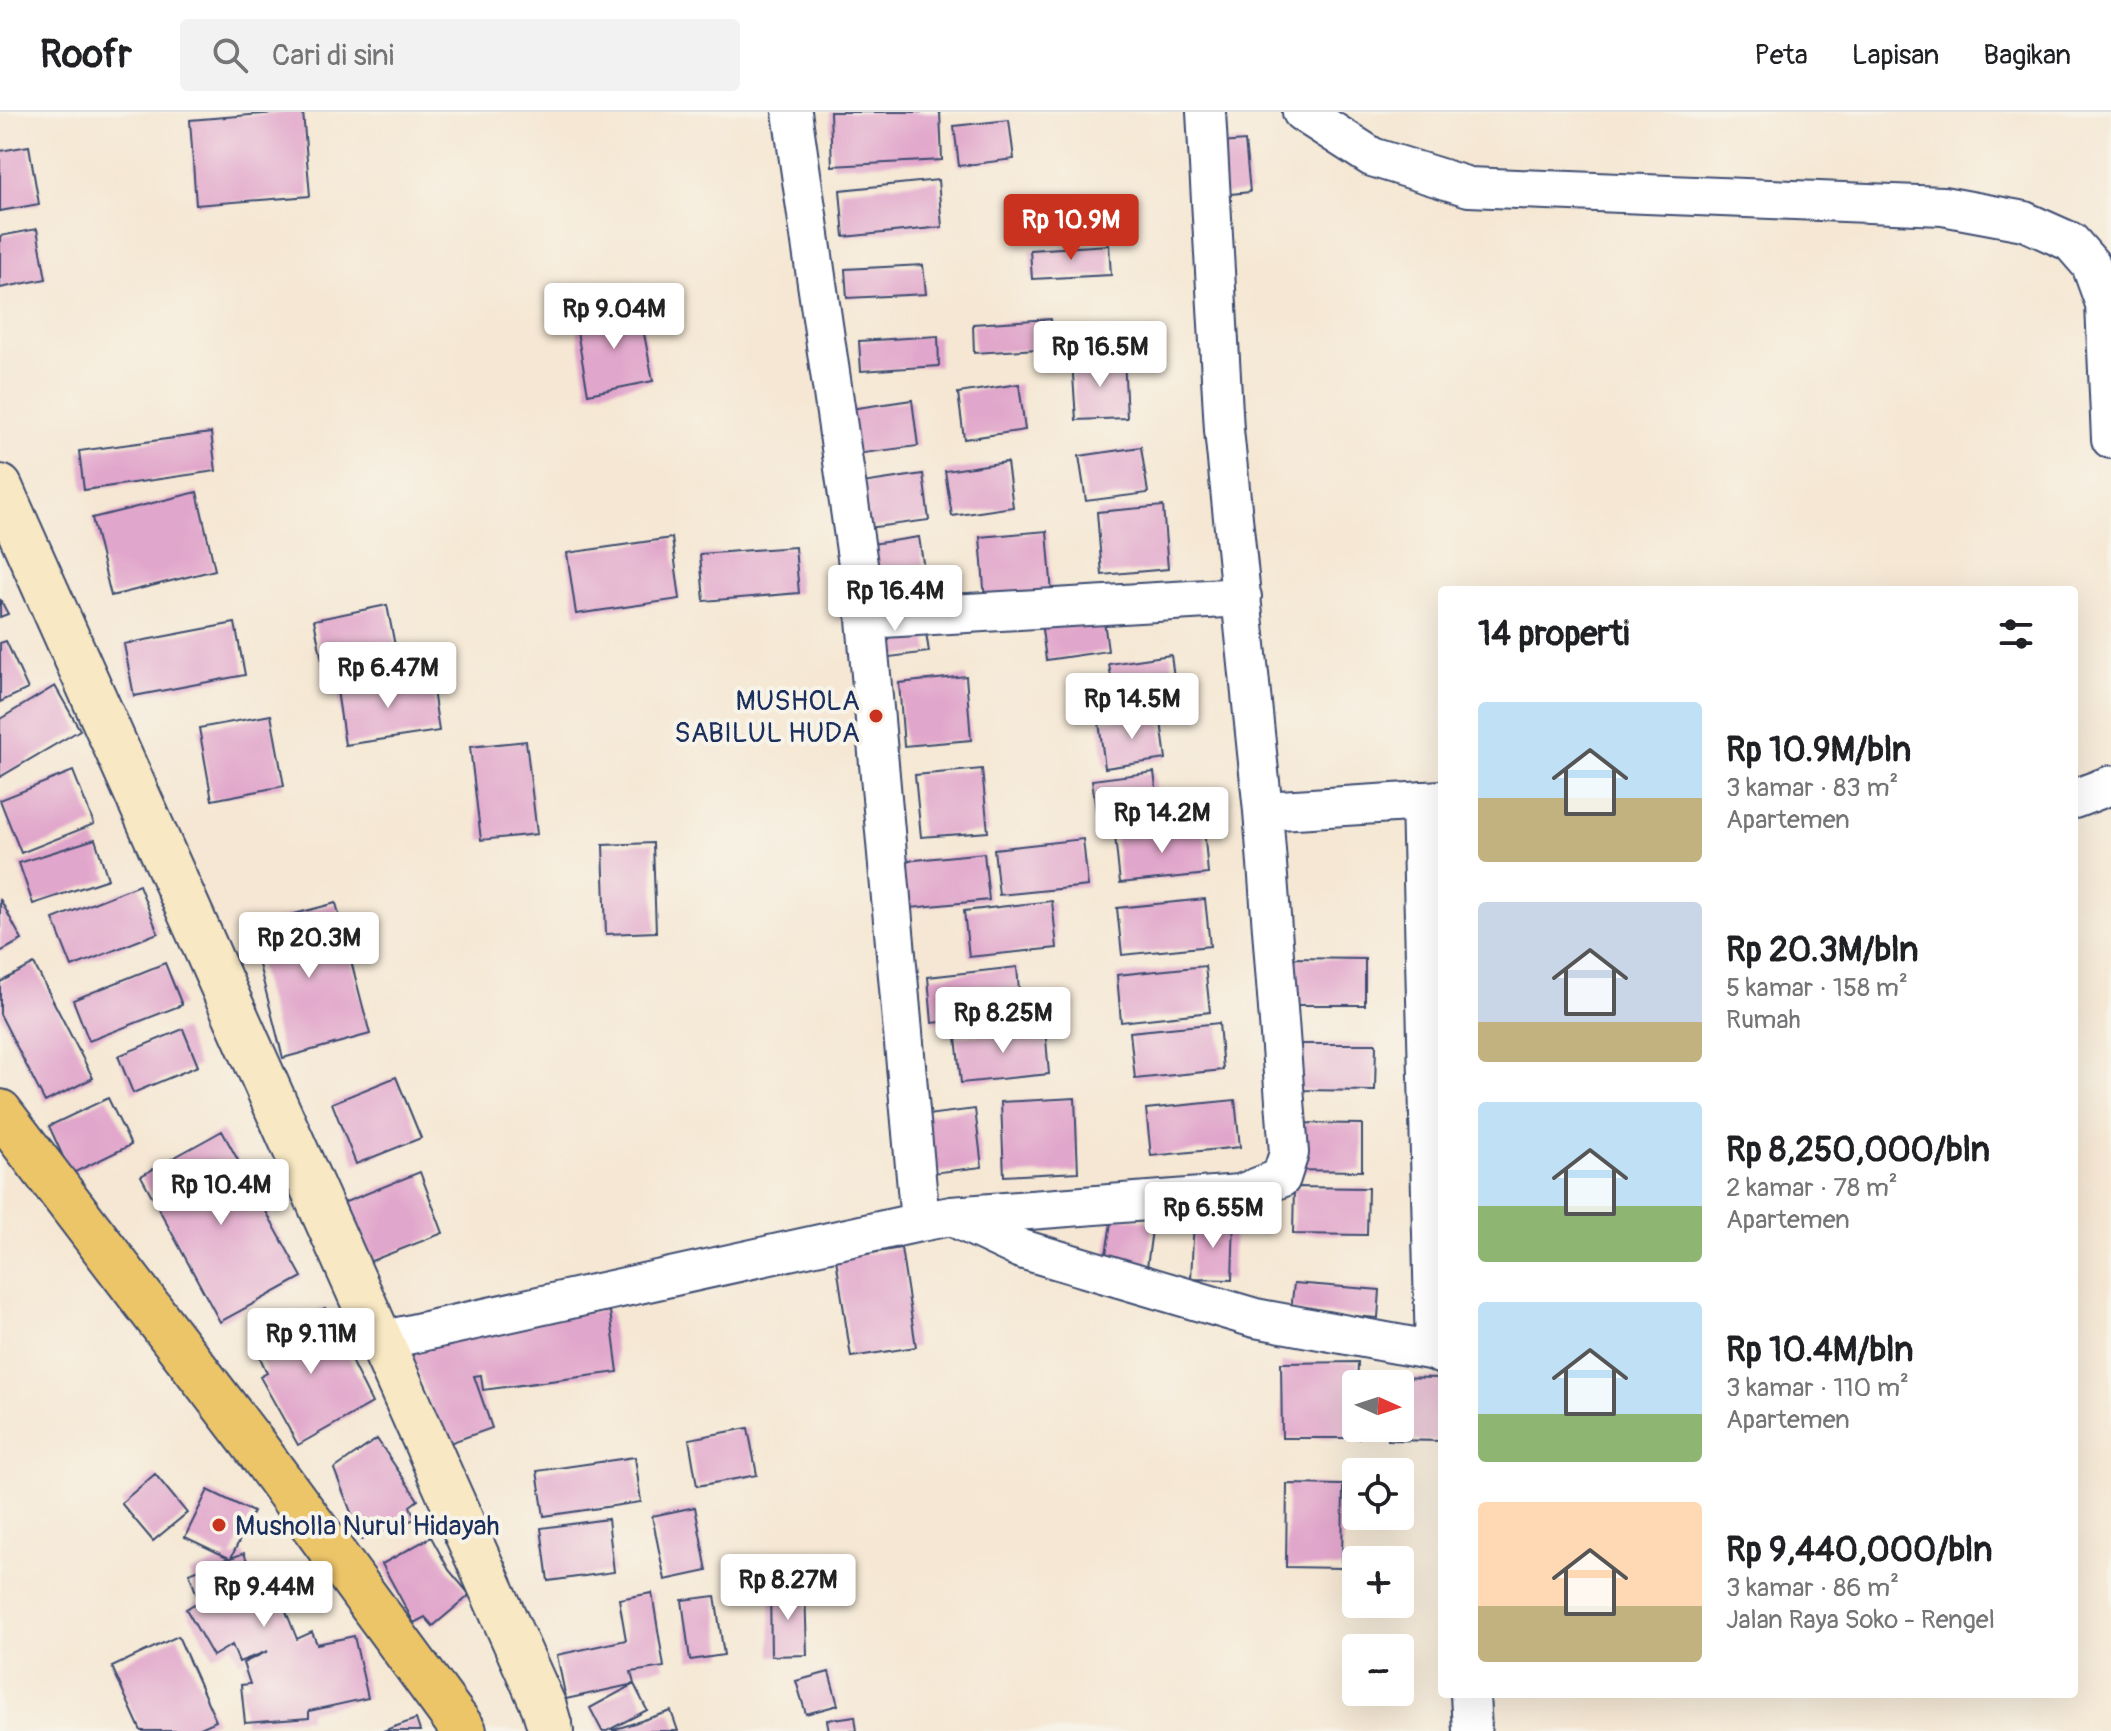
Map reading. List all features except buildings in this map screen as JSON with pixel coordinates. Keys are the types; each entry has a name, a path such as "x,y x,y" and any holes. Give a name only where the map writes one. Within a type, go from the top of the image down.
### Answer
{"main road":[{"path":"0,1112 254,1445 464,1731"}],"street":[{"path":"792,112 866,619 935,1219"},
{"path":"380,1341 935,1219 1240,1194 1281,1178 1289,1153 1263,811 1224,430 1206,112"},
{"path":"1302,112 1372,157 1469,187 1943,206 2024,221 2071,242 2091,265 2105,304 2111,439"},
{"path":"0,487 544,1707 551,1731"},
{"path":"866,619 1242,597"},
{"path":"2078,797 2111,785"},
{"path":"1263,811 1431,801 1438,1284"},
{"path":"935,1219 1021,1249 1255,1318 1438,1353"},
{"path":"1470,1698 1472,1731"}],"place":[{"name":"MUSHOLA SABILUL HUDA","path":"876,716"},
{"name":"Musholla Nurul Hidayah","path":"219,1525"}]}
